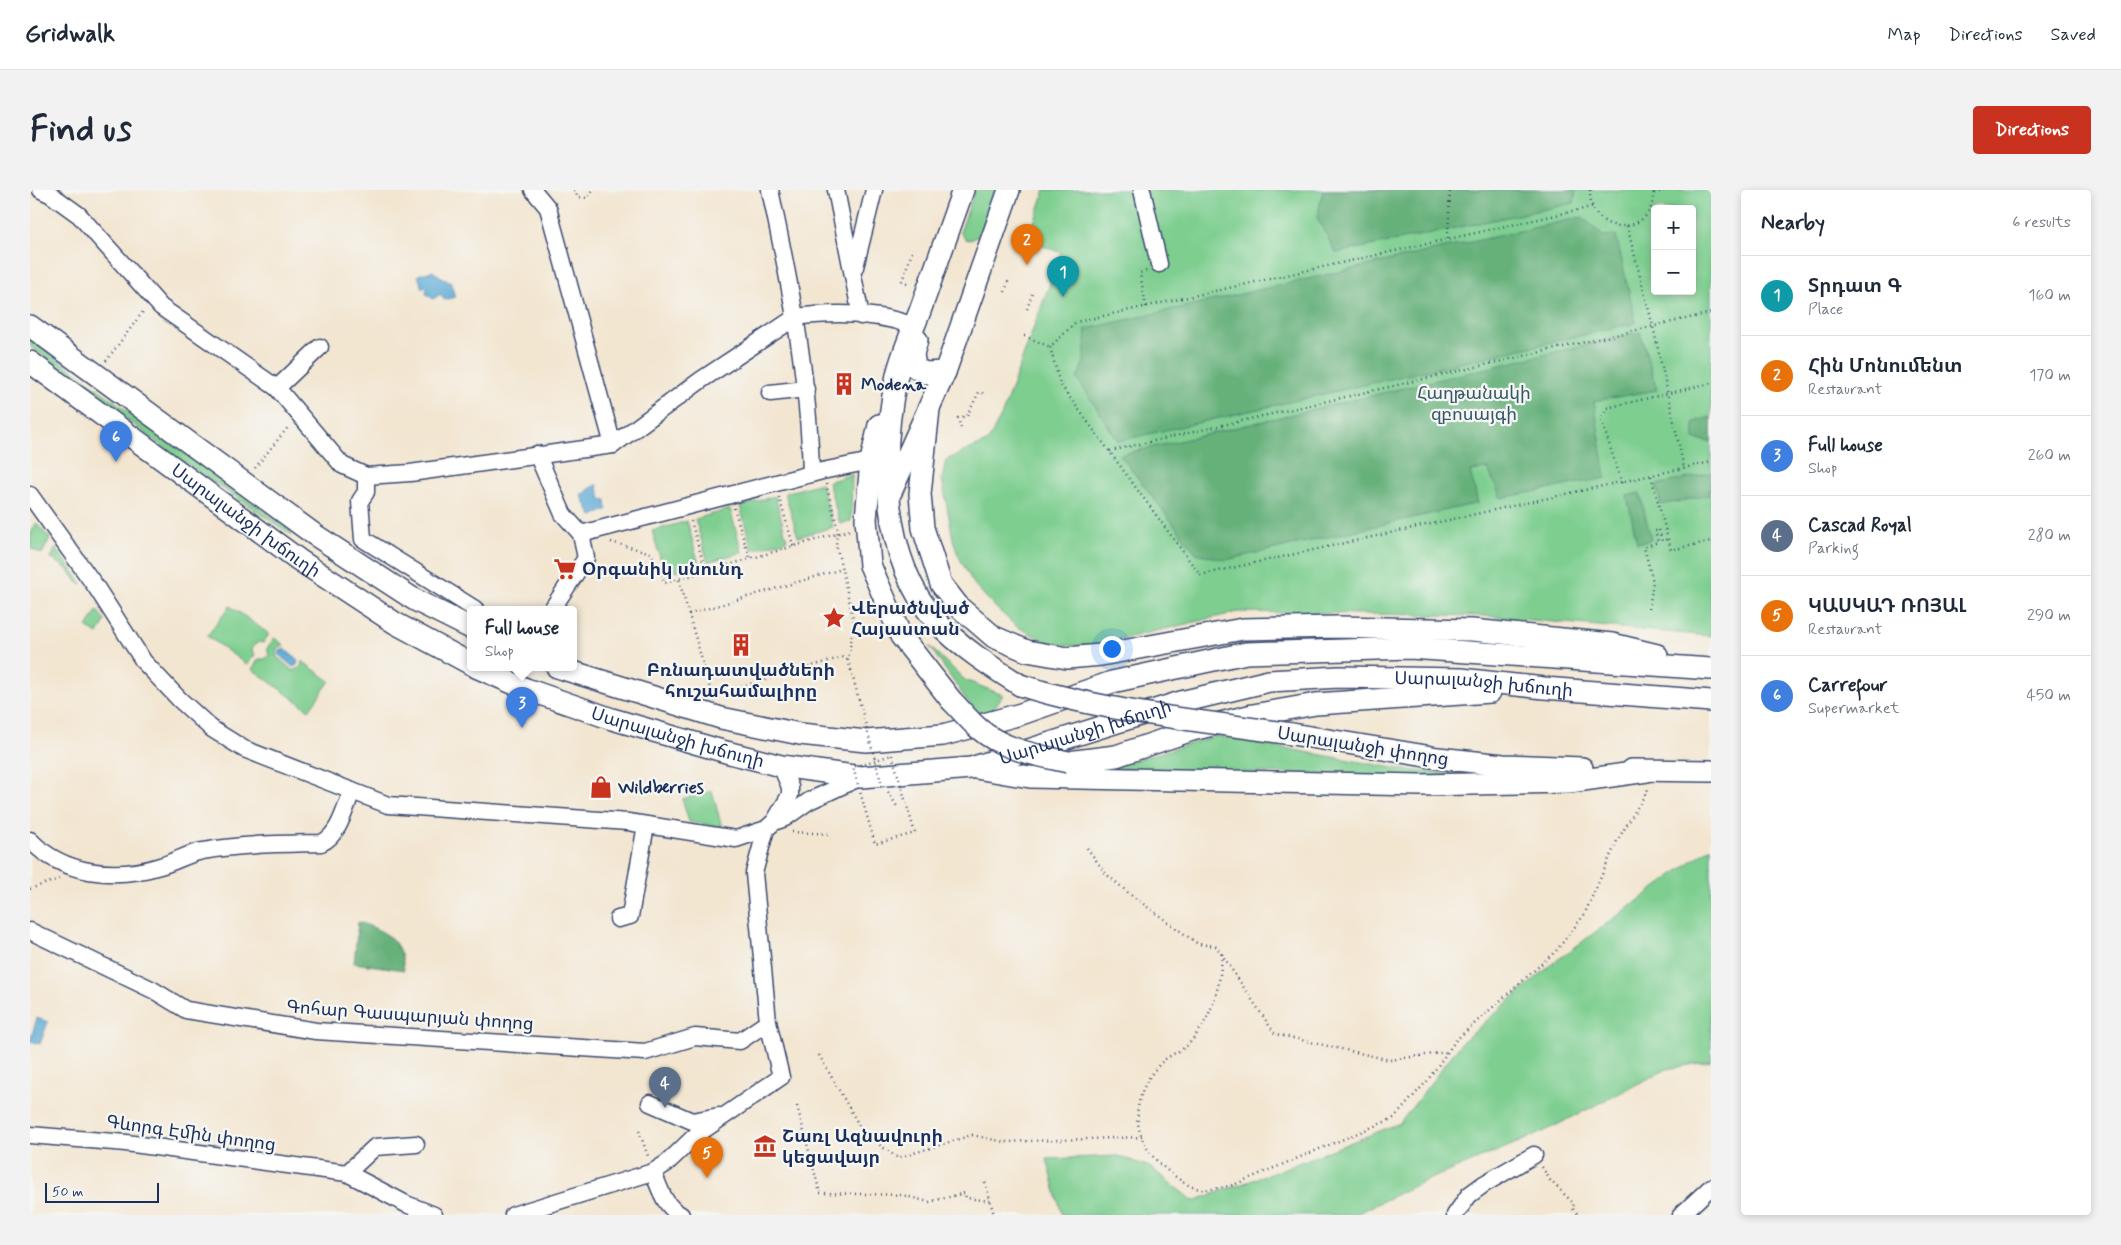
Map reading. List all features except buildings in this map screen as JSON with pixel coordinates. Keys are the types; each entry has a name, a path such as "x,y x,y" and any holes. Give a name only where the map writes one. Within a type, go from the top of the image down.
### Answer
{"main road":[{"path":"963,190 878,428 871,461 866,519 870,565 901,636 951,700 979,729 1020,751 1068,762 1116,756 1192,730 1253,715 1316,704 1544,688"},
{"path":"888,496 945,372 1009,190"},
{"path":"933,275 933,291 913,354 915,367 924,373 945,372"},
{"name":"Սարալանջի խճուղի","path":"30,326 315,535 415,600 467,626"},
{"name":"Սարալանջի խճուղի","path":"30,362 298,560 395,623 467,662"},
{"name":"Սարալանջի փողոց","path":"898,374 888,446 888,496 900,560 916,590 936,620 965,648 1020,685 1048,694 1110,706 1447,759 1503,765 1653,771 1711,771"},
{"path":"929,409 920,494 923,528 941,584 959,607 994,637 1027,651 1067,658 1102,655 1243,629 1282,627 1444,630 1612,644 1711,668"},
{"path":"298,560 315,535"},
{"name":"Սարալանջի խճուղի","path":"570,671 721,718 800,734 866,741 943,735 1021,714 1112,682 1246,653 1410,648 1711,668"},
{"name":"Սարալանջի խճուղի","path":"485,671 526,689 612,719 781,766 861,777 971,768 1181,702 1269,681 1339,677 1416,677 1461,679 1544,688 1711,700"},
{"path":"971,768 1030,777 1420,785 1569,782 1653,771"}],"street":[{"path":"41,190 80,215 153,298 190,328 277,388 342,465 366,476 410,474 537,454 613,445 701,380 796,317 815,315 861,316 895,319 914,326"},
{"path":"533,190 548,208 613,445"},
{"path":"770,190 796,317 817,472"},
{"path":"836,190 854,272 861,316"},
{"path":"854,272 874,190"},
{"path":"1142,190 1159,264"},
{"path":"277,388 320,347"},
{"path":"770,392 806,389"},
{"path":"537,454 564,514 581,534 586,558 554,606"},
{"path":"581,534 817,472 871,461"},
{"path":"366,476 366,492 360,501 363,539 470,606"},
{"path":"30,494 96,587 144,662 180,700 212,729 244,749 388,805 646,825 736,839 770,826 786,818 809,801 861,777"},
{"path":"513,1215 654,1172 667,1163 695,1136 781,1078 768,1022 754,873 770,826 790,795 790,787 781,766"},
{"path":"30,840 52,860 76,870 128,873 159,867 200,851 321,843 328,840 334,833 352,791"},
{"path":"618,918 630,916 646,825"},
{"name":"Գոհար Գասպարյան փողոց","path":"30,931 153,990 186,1010 316,1030 645,1052 695,1037 740,1041 768,1022"},
{"path":"650,1103 692,1121 726,1114"},
{"name":"Գևորգ Էմին փողոց","path":"30,1135 126,1143 347,1173 406,1204 434,1215"},
{"path":"347,1173 375,1148 416,1144"},
{"path":"1455,1215 1469,1195 1478,1188 1534,1155"},
{"path":"654,1172 663,1198 673,1210 681,1215"},
{"path":"1681,1215 1711,1187"}],"path":[{"path":"574,190 578,197 587,198 593,190"},
{"path":"1448,239 1450,190"},
{"path":"1590,190 1592,207 1598,216 1606,223 1616,226 1627,226 1638,222 1647,215 1652,204 1653,191 1666,190"},
{"path":"1050,347 1076,322 1592,207"},
{"path":"1627,226 1653,326 1684,468"},
{"path":"907,283 902,281 912,252"},
{"path":"1146,307 1140,273 1155,268 1159,264"},
{"path":"1005,292 1009,279"},
{"path":"1027,309 1032,294"},
{"path":"103,365 153,298"},
{"path":"1110,451 1711,313"},
{"path":"1026,337 1050,347"},
{"path":"1050,347 1060,384 1200,575 1711,462"},
{"path":"1622,483 1601,419 1607,408 1711,384"},
{"path":"962,428 958,418 967,416 979,392 987,394"},
{"path":"253,472 278,438 300,414"},
{"path":"817,472 838,529 836,535 854,622 848,660 881,782 898,808"},
{"path":"1651,475 1669,549 1711,541"},
{"path":"775,483 794,548"},
{"path":"730,495 750,560"},
{"path":"686,506 706,572"},
{"path":"607,541 651,553 665,583 794,548 851,530"},
{"path":"1649,609 1653,582 1644,547 1658,542 1655,531 1659,530 1662,541 1668,540"},
{"path":"688,614 842,569"},
{"path":"679,580 712,695 843,657 848,660"},
{"path":"892,755 915,833 875,844 852,767 875,760 892,755"},
{"path":"1222,954 1221,982 1204,1022 1188,1044 1161,1063 1144,1083 1136,1105 1138,1124 1144,1145 1164,1168 1188,1187 1214,1190 1233,1185 1394,1118 1428,1082 1456,1040 1556,951 1584,915 1617,841 1653,771"},
{"path":"790,832 831,834"},
{"path":"1087,848 1106,874 1131,895 1198,944 1216,946 1275,1034 1390,1060 1447,1052"},
{"path":"30,889 66,876 76,870"},
{"path":"819,1055 864,1134 898,1158 972,1135 1004,1142 1142,1137"},
{"path":"797,1106 820,1193 902,1195 929,1202 965,1193 966,1198 990,1201"},
{"path":"638,1131 654,1172"},
{"path":"1534,1155 1550,1180 1574,1204 1572,1208 1579,1215"},
{"path":"985,1182 994,1215"}],"green space":[{"path":"975,190 996,190 979,236 970,240 965,239 960,232"},
{"name":"Հաղթանակի զբոսայգի","path":"1045,190 1711,190 1711,636 1486,616 1238,612 1100,644 1072,646 1046,642 1016,626 973,583 958,555 953,539 942,479 946,460 988,441 1002,414 1061,253 1028,240"},
{"path":"1323,190 1576,190 1574,203 1336,253 1317,218"},
{"path":"1582,217 1603,236 1616,235 1636,323 1118,441 1077,378 1084,361 1086,329"},
{"path":"1640,332 1657,390 1594,401 1606,478 1501,498 1488,469 1470,471 1478,503 1226,560 1196,553 1120,455"},
{"path":"30,339 290,530 292,535 175,456 30,346"},
{"path":"1711,417 1711,442 1694,439 1694,422"},
{"path":"1711,473 1711,490 1708,491 1709,495 1661,505 1656,485"},
{"path":"852,474 851,521 840,524 828,482"},
{"path":"821,483 833,527 798,537 785,493"},
{"path":"1640,493 1651,540 1637,543 1627,496"},
{"path":"775,496 787,540 752,550 740,506"},
{"path":"730,509 742,552 708,562 695,519"},
{"path":"687,521 699,564 665,574 652,531"},
{"path":"36,523 50,538 42,554 30,548 30,535"},
{"path":"56,548 82,584 77,582 69,570 51,558"},
{"path":"230,606 269,634 263,643 258,642 253,646 252,651 255,655 247,665 207,636"},
{"path":"97,610 105,621 98,634 87,628"},
{"path":"274,638 284,645 277,648 276,656 293,671 301,667 302,661 330,681 309,710 252,669 259,659 265,659 269,655 267,648"},
{"path":"929,646 965,680 1003,695 988,717 970,705"},
{"path":"1217,736 1405,770 1477,776 1399,777 1096,768 1118,765"},
{"path":"712,791 722,827 689,822 682,799"},
{"path":"1711,847 1711,1061 1667,1069 1543,1132 1416,1185 1354,1215 1062,1215 1047,1159 1118,1156 1150,1167 1193,1201 1270,1174 1400,1123 1462,1042 1552,964"},
{"path":"358,922 390,937 399,950 404,970 354,963"}],"water":[{"path":"432,271 451,283 455,297 444,300 441,294 433,299 426,294 427,287 422,288 418,275"},
{"path":"597,484 601,499 606,500 607,510 592,516 581,495"},
{"path":"284,649 298,660 297,665 293,667 279,655 280,651"},
{"path":"37,1018 48,1022 40,1044 30,1041"}],"place":[{"name":"Հին Մոնումենտ","path":"1027,265"},
{"name":"Տրդատ Գ","path":"1063,297"},
{"name":"Modena","path":"844,384"},
{"name":"Carrefour","path":"116,462"},
{"name":"Օրգանիկ սնունդ","path":"565,569"},
{"name":"Վերածնված Հայաստան","path":"834,618"},
{"name":"Բռնադատվածների հուշահամալիրը","path":"741,645"},
{"name":"Full house","path":"522,728"},
{"name":"Wildberries","path":"601,787"},
{"name":"Cascad Royal","path":"665,1108"},
{"name":"Շառլ Ազնավուրի կեցավայր","path":"765,1146"},
{"name":"ԿԱՍԿԱԴ ՌՈՅԱԼ","path":"707,1178"}]}
